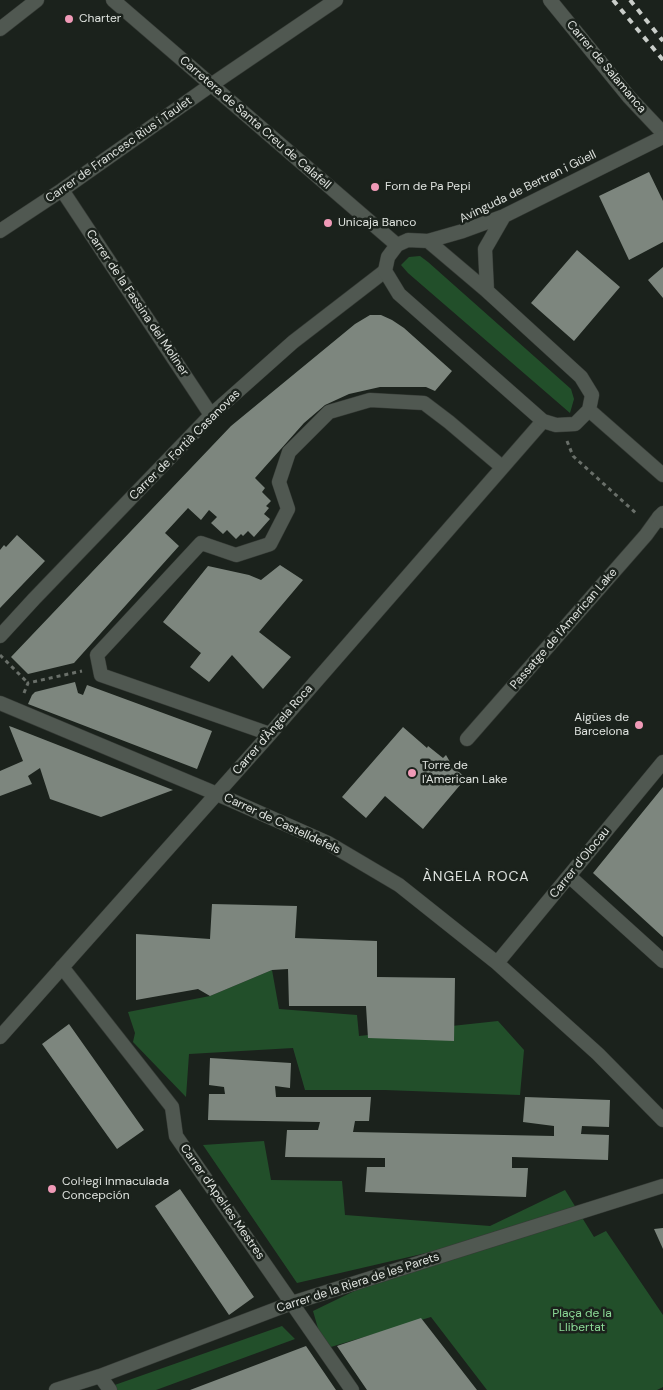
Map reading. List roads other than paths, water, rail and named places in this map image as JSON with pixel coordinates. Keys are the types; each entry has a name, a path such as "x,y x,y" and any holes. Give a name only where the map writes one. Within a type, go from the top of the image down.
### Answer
{"street":[{"path":"0,29 37,0"},
{"name":"Carretera de Santa Creu de Calafell","path":"113,0 397,245"},
{"name":"Carrer de Francesc Rius i Taulet","path":"0,231 336,0"},
{"name":"Carrer de Salamanca","path":"550,0 629,97 663,135"},
{"name":"Avinguda de Bertran i Güell","path":"428,241 504,216 663,135"},
{"name":"Carrer de la Fassina del Moliner","path":"62,190 211,415"},
{"name":"Avinguda de Bertran i Güell","path":"487,291 485,249 504,216"},
{"path":"408,240 428,241 487,291 581,377 592,395 589,410 575,424 556,424 543,421 400,294 385,271 388,257 397,245 408,240"},
{"name":"Carrer de Fortià Casanovas","path":"0,636 211,415 293,342 385,271"},
{"path":"270,734 101,675 97,655 201,543 236,555 270,544 288,509 279,482 289,452 328,412 370,400 424,403 502,468"},
{"path":"589,410 663,475"},
{"name":"Carrer d'Àngela Roca","path":"0,1037 270,734 543,421"},
{"name":"Passatge de l'American Lake","path":"467,740 659,519"},
{"name":"Carrer de Castelldefels","path":"0,703 328,843 399,885 497,964 598,1054 663,1120"},
{"name":"Carrer d'Olocau","path":"497,964 663,762"},
{"path":"569,876 663,961"},
{"name":"Carrer d'Apel·les Mestres","path":"62,967 172,1107 176,1136 352,1390"},
{"name":"Carrer de la Riera de les Parets","path":"56,1390 100,1376 292,1303 663,1186"},
{"path":"100,1376 110,1390"}],"railway":[{"path":"613,0 663,60"},
{"path":"630,0 663,41"}],"place":[{"name":"Charter","path":"69,19"},
{"name":"Forn de Pa Pepi","path":"375,187"},
{"name":"Unicaja Banco","path":"328,223"},
{"name":"Aigües de Barcelona","path":"639,725"},
{"name":"Torre de l'American Lake","path":"412,773"},
{"name":"Col·legi Inmaculada Concepción","path":"52,1189"}],"district":[{"name":"ÀNGELA ROCA","path":"476,877"}],"park label":[{"name":"Plaça de la Llibertat","path":"582,1321"}]}
